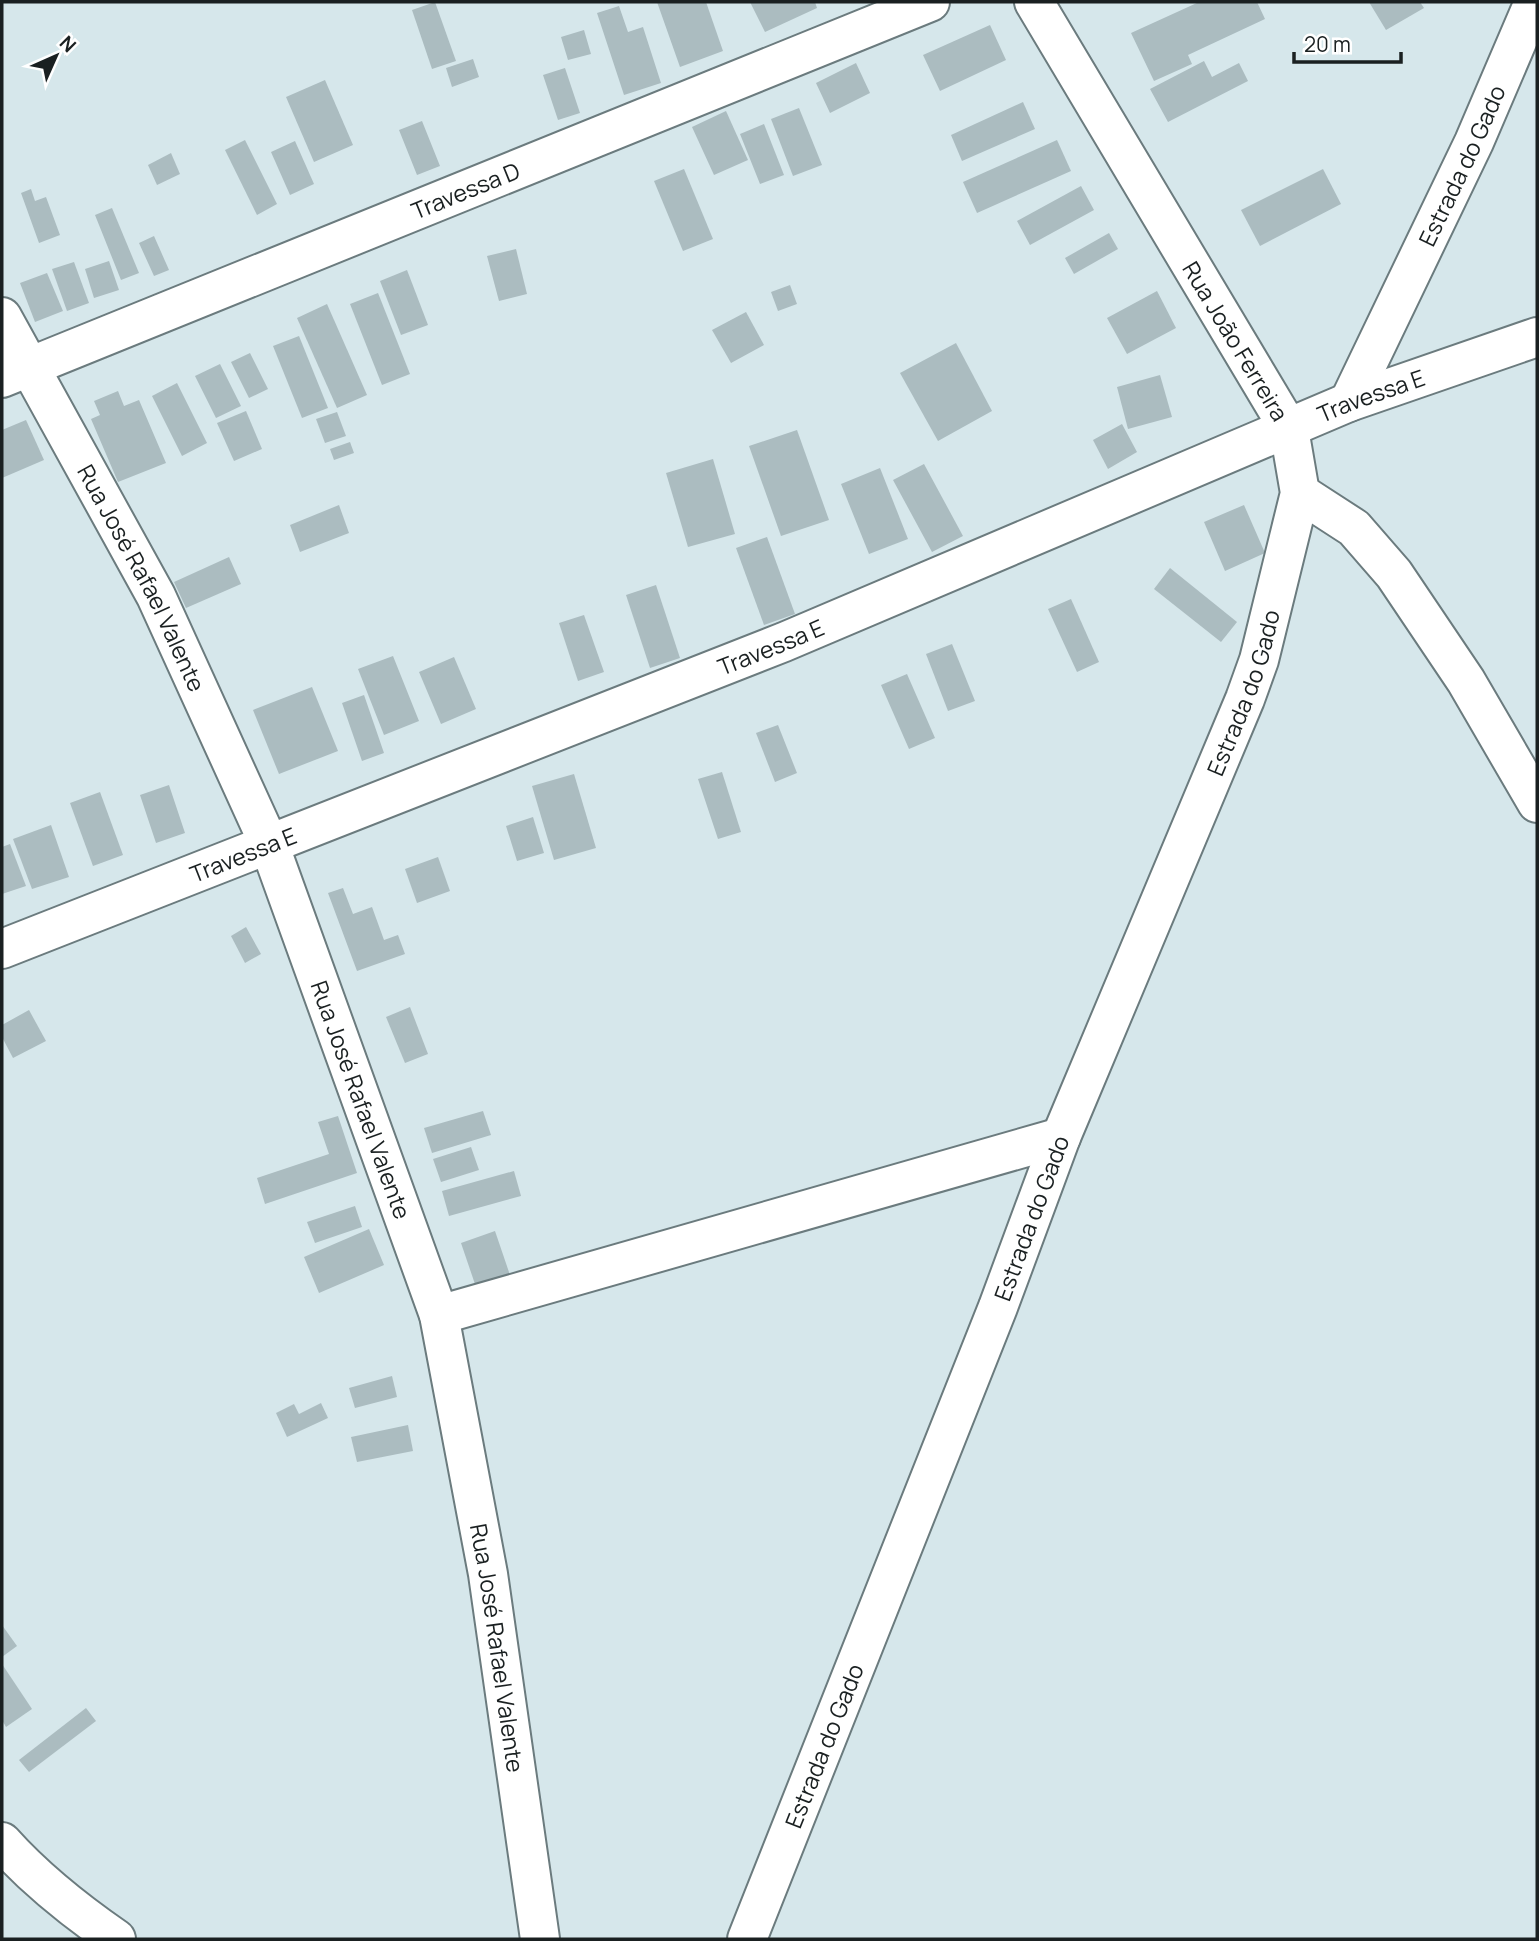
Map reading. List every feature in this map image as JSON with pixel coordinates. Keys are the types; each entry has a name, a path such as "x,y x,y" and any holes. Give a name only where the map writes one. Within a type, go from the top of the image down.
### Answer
{"street":[{"name":"Travessa D","path":"16,374 930,2"},
{"name":"Rua João Ferreira","path":"1034,2 1289,429 1300,494"},
{"name":"Estrada do Gado","path":"1349,402 1474,142 1534,2"},
{"name":"Rua José Rafael Valente","path":"2,317 16,374 156,596 269,844 439,1315 488,1574 540,1939"},
{"name":"Travessa E","path":"2,949 784,642 1349,402 1537,337"},
{"name":"Estrada do Gado","path":"747,1939 998,1307 1061,1137 1250,686 1262,649 1300,494"},
{"path":"1300,494 1354,528 1394,573 1466,681 1537,803"},
{"path":"439,1315 1061,1137"},
{"path":"2,1842 29,1872 65,1903 116,1939"}],"building":[{"path":"435,2 456,61 432,69 412,10"},
{"path":"657,2 706,2 723,51 680,67"},
{"path":"750,2 815,2 817,8 765,32"},
{"path":"1199,2 1257,2 1265,19 1188,55 1192,64 1154,81 1131,33"},
{"path":"1369,2 1420,2 1424,8 1386,30"},
{"path":"619,6 628,32 643,27 661,83 624,95 597,13"},
{"path":"990,25 1006,60 940,91 923,55"},
{"path":"584,30 591,54 568,60 561,37"},
{"path":"473,59 479,77 452,87 446,68"},
{"path":"1204,61 1212,77 1239,63 1248,81 1168,122 1150,89"},
{"path":"856,63 870,93 830,113 816,83"},
{"path":"565,68 580,113 558,120 543,75"},
{"path":"325,80 353,145 314,162 286,97"},
{"path":"1023,102 1035,129 962,161 951,135"},
{"path":"799,108 822,165 793,176 771,119"},
{"path":"726,111 748,160 714,175 692,127"},
{"path":"422,121 440,166 417,175 399,130"},
{"path":"764,124 784,175 760,184 740,134"},
{"path":"245,140 277,204 257,215 225,150"},
{"path":"1057,140 1071,171 977,213 963,182"},
{"path":"295,141 314,184 290,195 271,152"},
{"path":"171,153 180,174 157,185 148,165"},
{"path":"684,169 713,239 683,251 654,181"},
{"path":"1323,169 1341,204 1260,246 1241,210"},
{"path":"1081,186 1094,210 1030,245 1017,221"},
{"path":"31,189 35,201 46,197 60,235 39,243 21,193"},
{"path":"112,208 139,273 121,280 95,215"},
{"path":"1109,233 1118,249 1074,274 1065,258"},
{"path":"154,236 169,270 154,276 139,243"},
{"path":"516,249 527,294 499,301 487,256"},
{"path":"109,261 119,290 94,298 85,269"},
{"path":"74,262 89,303 67,311 52,269"},
{"path":"407,270 428,325 401,335 380,281"},
{"path":"47,273 63,311 35,322 20,283"},
{"path":"790,285 797,304 778,311 771,292"},
{"path":"1157,291 1176,328 1127,354 1107,318"},
{"path":"378,293 410,374 382,385 350,304"},
{"path":"327,304 367,395 337,408 297,318"},
{"path":"746,312 764,345 731,363 712,330"},
{"path":"299,336 328,408 302,418 273,346"},
{"path":"956,343 992,411 938,441 900,373"},
{"path":"250,353 268,389 249,398 231,362"},
{"path":"220,364 241,406 216,418 195,376"},
{"path":"1160,375 1172,417 1128,429 1117,387"},
{"path":"177,383 207,443 182,456 152,396"},
{"path":"118,391 124,406 139,400 166,463 118,482 91,419 100,415 94,401"},
{"path":"246,411 262,449 234,461 217,423"},
{"path":"337,412 346,436 325,443 316,419"},
{"path":"26,420 44,460 2,478 2,430"},
{"path":"1122,424 1137,452 1108,469 1093,440"},
{"path":"797,430 829,520 781,536 749,446"},
{"path":"350,442 354,453 334,460 330,449"},
{"path":"713,459 735,534 688,547 666,473"},
{"path":"924,464 963,536 932,552 893,480"},
{"path":"880,468 908,539 869,554 841,484"},
{"path":"339,505 349,533 300,552 290,525"},
{"path":"1244,505 1265,553 1225,571 1204,522"},
{"path":"767,537 795,614 764,625 736,548"},
{"path":"229,557 241,584 186,608 174,582"},
{"path":"1170,568 1237,622 1221,642 1154,589"},
{"path":"656,585 680,658 650,668 626,595"},
{"path":"1071,599 1099,662 1077,672 1048,609"},
{"path":"584,615 604,672 578,681 559,623"},
{"path":"952,644 975,701 948,711 926,654"},
{"path":"393,656 419,721 384,735 358,669"},
{"path":"454,657 476,709 441,724 419,672"},
{"path":"907,674 935,738 909,749 881,685"},
{"path":"312,687 338,751 279,774 253,710"},
{"path":"364,695 384,753 362,761 342,703"},
{"path":"778,725 797,773 775,782 756,733"},
{"path":"722,772 741,832 718,839 698,779"},
{"path":"574,774 596,848 554,860 532,786"},
{"path":"169,785 185,833 156,843 140,795"},
{"path":"100,792 123,855 93,866 70,803"},
{"path":"533,817 544,853 517,861 506,826"},
{"path":"51,825 69,877 32,889 13,839"},
{"path":"10,844 26,886 2,894 2,847"},
{"path":"438,857 450,891 417,903 405,869"},
{"path":"343,888 353,914 372,907 384,940 398,935 405,954 357,971 328,893"},
{"path":"246,927 261,954 245,963 231,936"},
{"path":"410,1007 428,1054 405,1063 386,1017"},
{"path":"29,1010 46,1041 13,1058 2,1037 2,1025"},
{"path":"483,1111 491,1135 432,1153 424,1128"},
{"path":"338,1116 357,1173 265,1204 257,1178 329,1154 318,1122"},
{"path":"471,1147 479,1170 441,1182 433,1159"},
{"path":"514,1171 521,1196 449,1216 442,1191"},
{"path":"355,1206 362,1227 315,1243 307,1222"},
{"path":"369,1229 384,1265 319,1293 304,1257"},
{"path":"495,1231 511,1278 477,1290 461,1243"},
{"path":"392,1376 397,1397 355,1408 349,1388"},
{"path":"321,1403 328,1418 287,1437 276,1413 294,1404 299,1414"},
{"path":"408,1425 413,1451 357,1462 351,1437"},
{"path":"2,1625 17,1646 2,1657"},
{"path":"2,1664 32,1709 6,1727 2,1720"},
{"path":"86,1708 96,1721 29,1772 19,1760"}]}
